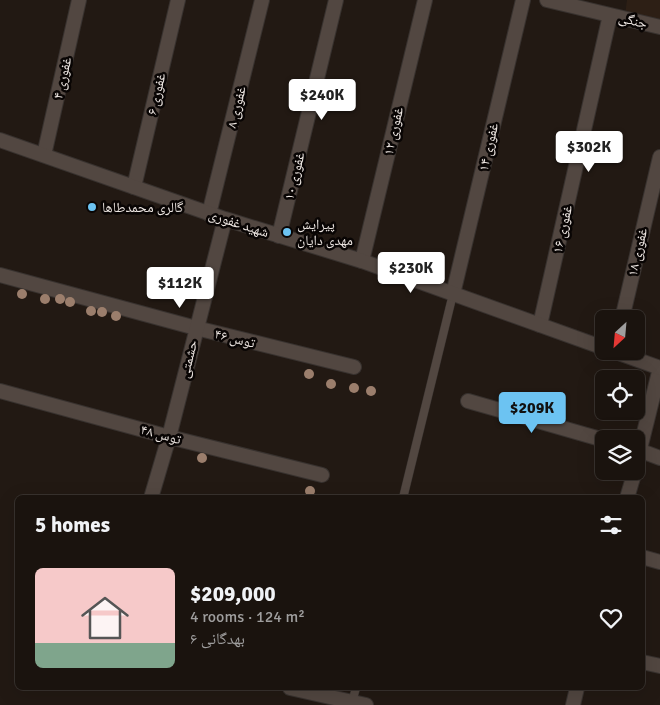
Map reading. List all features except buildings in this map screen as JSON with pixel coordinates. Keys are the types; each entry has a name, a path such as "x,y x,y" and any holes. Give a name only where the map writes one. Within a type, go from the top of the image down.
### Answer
{"street":[{"name":"غفوری ۴","path":"44,155 79,0"},
{"name":"غفوری ۶","path":"134,187 178,0"},
{"name":"غفوری ۸","path":"210,214 262,0"},
{"name":"غفوری ۱۰","path":"279,236 336,0"},
{"name":"غفوری ۱۲","path":"362,261 425,0"},
{"name":"غفوری ۱۴","path":"453,294 523,0"},
{"name":"جنگی","path":"547,0 594,6 610,15 660,27"},
{"name":"غفوری ۱۶","path":"540,325 610,15"},
{"name":"شهید غفوری","path":"0,140 225,220 362,261 595,345"},
{"name":"غفوری ۱۸","path":"624,310 660,157"},
{"name":"حشمتی","path":"152,495 225,220"},
{"name":"توس ۴۶","path":"0,275 196,328 354,367"},
{"path":"638,360 660,368 643,430"},
{"name":"توس ۴۸","path":"0,391 168,437 322,475"},
{"path":"468,401 595,437"},
{"path":"645,453 660,458"},
{"path":"628,495 632,480"},
{"path":"645,558 660,562"},
{"path":"645,663 660,666"},
{"path":"299,690 359,704"},
{"path":"573,705 577,690"}],"lane":[{"path":"404,495 453,294"},
{"path":"356,690 359,704"}],"shaded area":[{"path":"627,0 660,0 660,23 625,15"}],"place":[{"name":"گالری محمدطاها","path":"92,207"},
{"name":"پیرایش مهدی دایان","path":"287,232"}]}
